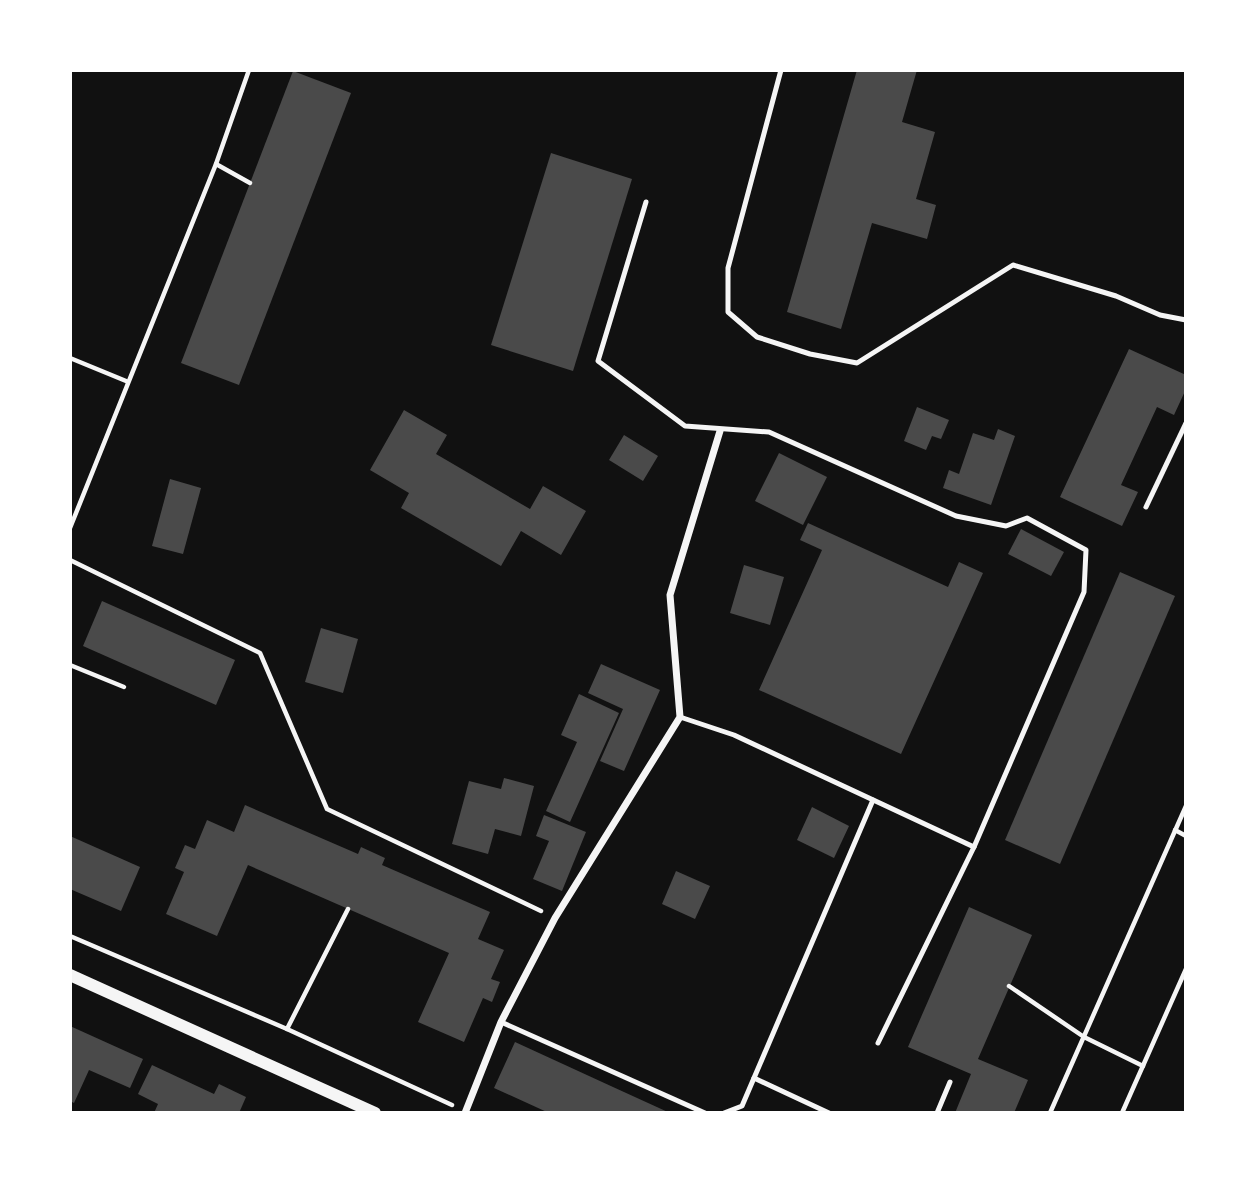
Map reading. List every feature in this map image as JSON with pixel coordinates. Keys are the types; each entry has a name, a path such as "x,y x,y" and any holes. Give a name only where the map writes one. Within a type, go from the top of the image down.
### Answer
{"street":[{"path":"465,1112 501,1022 555,918 680,717 670,595 720,431"},
{"path":"70,975 374,1113"}],"lane":[{"path":"781,70 728,268 728,312 757,337 857,363 1013,265 1116,296 1160,315 1186,320"},
{"path":"646,202 598,361 685,426 720,431 769,432 956,516 1006,526 1027,518 1086,550 1084,592 974,847 878,1043"},
{"path":"1146,507 1186,423"},
{"path":"680,717 734,735 974,847"},
{"path":"724,1113 742,1106 873,800"},
{"path":"501,1022 705,1113"},
{"path":"754,1078 829,1113"},
{"path":"937,1113 950,1082"}],"path":[{"path":"70,528 126,381 216,164 249,70"},
{"path":"216,164 250,183"},
{"path":"70,358 126,381"},
{"path":"70,559 260,653 327,809 555,918"},
{"path":"70,665 124,687"},
{"path":"1050,1113 1186,806"},
{"path":"1175,830 1186,836"},
{"path":"287,1028 348,909"},
{"path":"70,936 287,1028 465,1112"},
{"path":"1122,1113 1186,969"},
{"path":"1009,986 1084,1037 1143,1066"}],"building":[{"path":"857,70 917,70 902,122 935,132 916,199 936,205 927,239 872,223 841,329 787,312"},
{"path":"293,71 351,93 239,385 181,363"},
{"path":"551,153 632,179 573,371 491,345"},
{"path":"1129,349 1186,375 1186,389 1174,415 1157,407 1121,485 1138,492 1122,526 1060,497"},
{"path":"917,407 949,420 941,439 932,436 926,450 904,441"},
{"path":"404,410 447,435 436,454 530,509 543,486 586,511 561,555 521,531 501,566 401,508 409,493 370,470"},
{"path":"998,429 1015,436 991,505 943,488 949,470 959,474 973,433 994,440"},
{"path":"624,435 658,456 643,481 609,460"},
{"path":"779,453 827,477 803,525 755,501"},
{"path":"170,479 201,488 183,554 152,546"},
{"path":"808,523 948,587 959,562 983,573 901,754 759,690 822,550 800,540"},
{"path":"1021,529 1064,552 1051,576 1008,554"},
{"path":"744,565 784,577 770,625 730,613"},
{"path":"1120,572 1175,596 1060,864 1005,840"},
{"path":"102,601 235,660 216,705 83,646"},
{"path":"321,628 358,639 343,693 305,682"},
{"path":"601,664 660,690 624,771 600,761 623,709 588,693"},
{"path":"579,694 619,713 570,822 546,811 577,742 561,735"},
{"path":"504,778 534,786 521,836 495,829 488,854 452,844 469,781 501,789"},
{"path":"245,805 358,854 361,847 385,858 382,865 490,912 478,939 504,950 491,979 500,982 492,1002 483,998 464,1042 418,1022 449,953 248,865 217,936 166,914 184,872 175,868 185,845 195,849 207,820 234,832"},
{"path":"812,807 849,826 834,858 797,840"},
{"path":"544,815 586,832 562,891 533,879 549,841 536,836"},
{"path":"70,836 140,867 121,911 70,889"},
{"path":"676,871 710,886 695,919 662,904"},
{"path":"969,907 1032,935 978,1059 1028,1080 1014,1113 955,1113 971,1074 908,1047"},
{"path":"70,1026 143,1059 130,1088 89,1070 74,1103 70,1101"},
{"path":"515,1042 670,1113 549,1113 494,1088"},
{"path":"152,1065 214,1094 219,1084 246,1097 239,1113 154,1113 158,1104 138,1094"}]}
